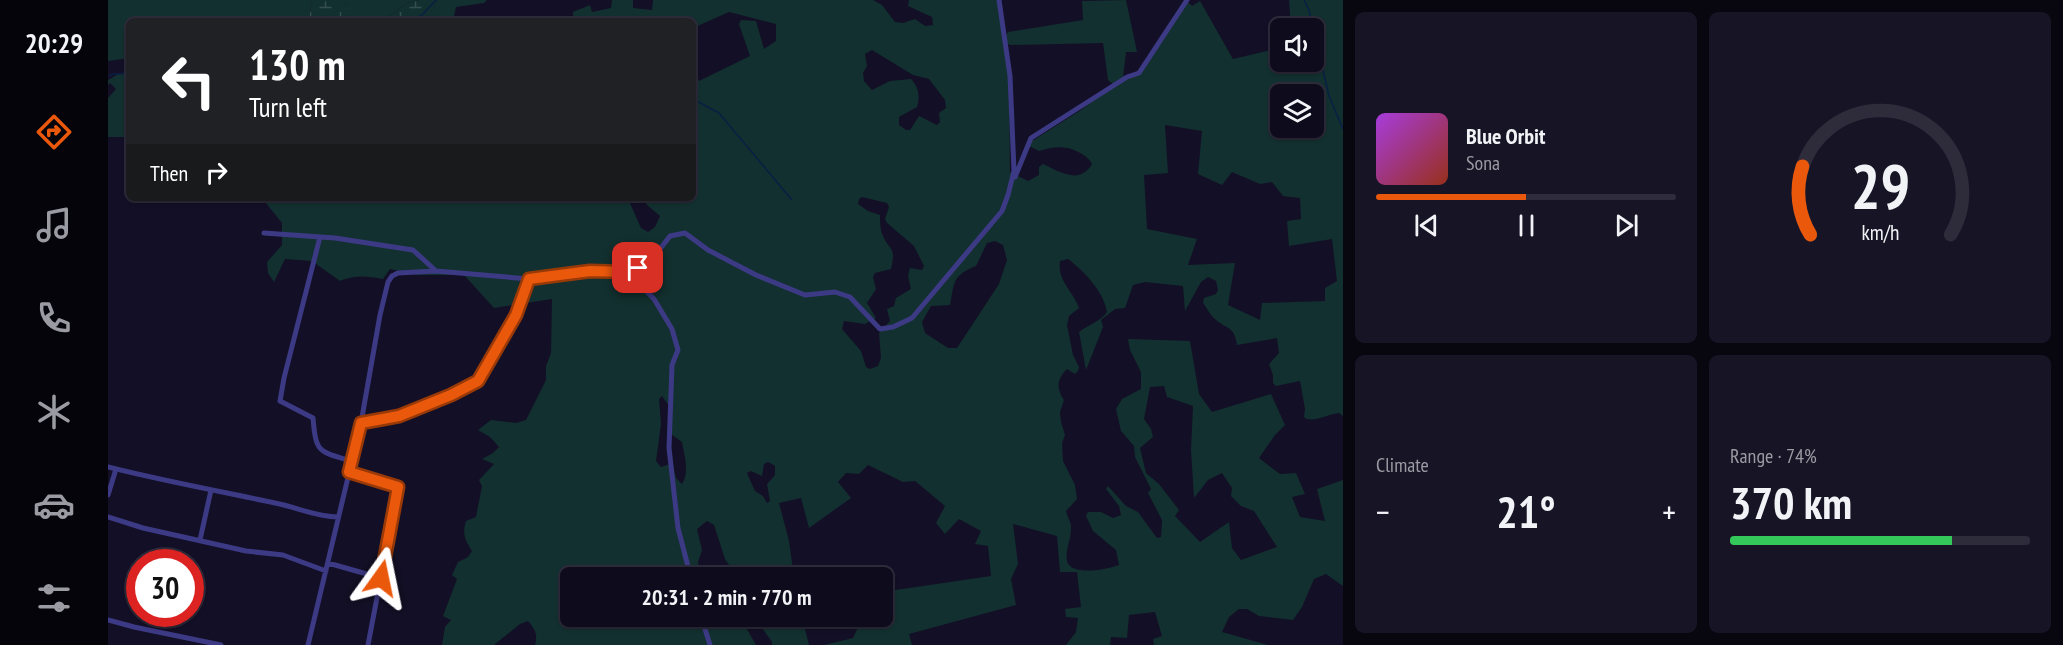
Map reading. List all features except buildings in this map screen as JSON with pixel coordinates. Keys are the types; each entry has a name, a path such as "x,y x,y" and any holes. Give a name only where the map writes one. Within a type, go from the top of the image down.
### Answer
{"street":[{"path":"999,0 1010,76 1014,171 1008,195"},
{"path":"308,645 361,423 380,315 388,282 392,276 398,273 436,271 529,279 590,271 628,272 638,268 657,254 670,236 685,233 708,250 805,295 835,292 850,297 880,329 893,327 912,318 1002,211 1031,138 1127,77 1139,73 1187,0"},
{"path":"264,233 335,237 412,250 436,271"},
{"path":"320,237 280,401 313,418 315,443 323,453 351,460"},
{"path":"628,272 654,299 672,329 678,350 672,365 669,448 678,528 688,567"},
{"path":"361,423 399,416 451,395 478,381 516,315 529,279"},
{"path":"108,467 164,482 293,507 323,517 338,517"},
{"path":"108,495 116,470"},
{"path":"349,472 398,487 368,645"},
{"path":"200,540 212,490"},
{"path":"108,517 143,528 246,551 283,555 326,571"},
{"path":"328,563 381,578"},
{"path":"108,620 221,645"},
{"path":"704,627 710,645"}],"green space":[{"path":"108,0 312,0 309,16 306,18 126,18 126,58 108,61"},
{"path":"312,0 343,0 355,11 371,18 306,18 309,16"},
{"path":"343,0 419,0 407,3 387,18 366,17 346,5"},
{"path":"419,0 438,0 427,18 387,18 407,3"},
{"path":"438,0 487,0 484,3 456,7 454,18 427,18"},
{"path":"612,0 633,0 633,8 652,10 653,0 873,0 882,5 895,22 903,23 915,19 925,26 933,25 932,17 908,6 909,0 998,0 1009,79 1010,172 1028,181 1039,175 1039,167 1043,164 1069,175 1082,174 1087,170 1091,162 1077,151 1061,147 1039,151 1029,146 1032,141 1081,110 1114,85 1108,80 1103,43 1011,45 1007,44 1008,32 1083,20 1082,1 1126,0 1137,52 1126,52 1123,78 1141,71 1187,1 1192,6 1200,1 1233,59 1270,50 1270,72 1324,72 1324,18 1290,18 1289,0 1343,0 1343,416 1339,413 1316,419 1304,417 1305,409 1300,381 1276,386 1273,383 1269,364 1279,353 1277,338 1237,345 1232,331 1213,317 1203,303 1204,298 1216,294 1218,290 1216,281 1208,277 1201,282 1185,311 1183,286 1145,282 1133,285 1125,308 1115,309 1101,320 1103,327 1086,370 1079,332 1107,312 1102,297 1092,282 1068,259 1060,261 1060,268 1063,280 1079,308 1069,316 1067,325 1073,355 1079,367 1075,374 1067,369 1061,376 1059,384 1064,400 1060,412 1065,435 1062,443 1063,461 1075,485 1077,499 1066,511 1071,527 1067,549 1067,561 1070,566 1075,569 1091,570 1119,565 1116,550 1093,531 1086,516 1088,512 1101,512 1113,518 1121,515 1119,506 1106,489 1108,486 1126,506 1138,512 1157,538 1161,537 1162,520 1148,493 1151,489 1135,457 1134,446 1121,431 1116,409 1122,399 1141,389 1141,372 1130,350 1128,339 1190,341 1199,394 1212,412 1271,394 1285,425 1259,458 1280,474 1296,473 1305,494 1292,497 1300,517 1325,521 1317,489 1343,480 1343,586 1326,574 1314,579 1302,607 1293,620 1259,616 1247,609 1239,609 1229,617 1222,632 1268,645 1154,645 1153,639 1162,636 1155,612 1129,615 1127,638 1111,637 1110,645 1066,645 1076,632 1078,618 1066,617 1065,609 1081,607 1077,572 1060,572 1057,536 1013,524 1018,564 1011,579 1016,605 909,634 912,645 824,645 853,638 858,627 893,627 893,590 991,576 988,546 975,544 981,531 959,519 945,534 936,523 945,506 915,481 903,482 868,465 859,474 846,473 838,482 851,498 809,528 801,498 779,503 789,541 793,567 730,567 725,559 714,525 707,521 697,529 702,550 698,562 699,567 560,567 560,627 746,627 756,645 535,645 535,632 528,621 520,624 494,645 442,645 445,627 451,620 443,616 457,579 452,575 458,562 468,557 472,551 465,537 466,521 476,517 482,486 479,480 494,464 482,459 499,447 490,437 478,430 491,420 516,423 526,420 546,380 546,366 551,353 552,299 494,308 464,275 417,275 390,269 383,279 361,277 340,281 312,261 285,259 274,282 268,273 267,262 282,245 282,223 264,201 629,201 641,228 648,232 655,227 660,216 645,201 696,201 696,75 699,81 750,56 739,24 741,20 756,21 764,49 776,41 776,24 729,12 696,27 696,18 573,18 573,12 590,5 592,12 611,8","holes":["872,50 913,75 929,79 945,100 946,108 939,113 940,122 937,125 919,116 910,130 899,125 899,117 917,107 919,96 916,85 911,79 890,81 872,90 864,81 863,73 867,66 865,54","1165,125 1202,131 1198,174 1222,185 1232,172 1260,184 1272,182 1283,196 1300,198 1301,219 1287,221 1289,246 1332,239 1337,281 1325,288 1325,301 1262,303 1260,320 1228,305 1235,263 1188,265 1197,239 1147,229 1144,175 1168,173","862,197 887,203 889,207 885,219 887,223 914,246 924,266 922,270 910,268 908,276 911,289 896,298 894,306 887,309 890,321 879,333 881,358 878,366 870,369 866,367 861,351 842,329 844,321 865,324 876,318 867,303 876,289 873,277 875,273 891,269 893,253 882,234 880,215 858,204","995,241 1003,245 1007,260 999,284 957,348 948,348 925,333 922,322 931,306 950,305 956,280 976,266 987,243","1164,386 1167,397 1193,406 1191,450 1194,498 1208,480 1222,473 1232,488 1231,496 1241,506 1254,511 1277,547 1241,560 1232,548 1229,522 1200,542 1175,516 1179,510 1159,484 1146,473 1140,448 1153,437 1144,419 1150,387","662,396 669,406 668,432 682,442 686,469 682,484 676,478 673,465 661,467 656,461 661,424 659,399","768,462 775,466 775,475 767,484 770,501 767,503 763,496 755,491 747,473 751,471 762,476 764,464"]},
{"path":"126,73 126,137 108,137 108,98 116,89 110,83 108,85 108,80 118,74"},
{"path":"804,627 809,645 772,645 762,628"}],"waterway":[{"path":"416,18 422,15 436,0"},
{"path":"1304,0 1311,18"},
{"path":"108,76 123,74 126,70"},
{"path":"1323,72 1329,96 1343,129"},
{"path":"696,101 719,113 792,200"}],"route":[{"path":"381,578 398,487 349,472 361,423 399,416 451,395 478,381 516,315 529,279 590,271 628,272 638,268"}]}
